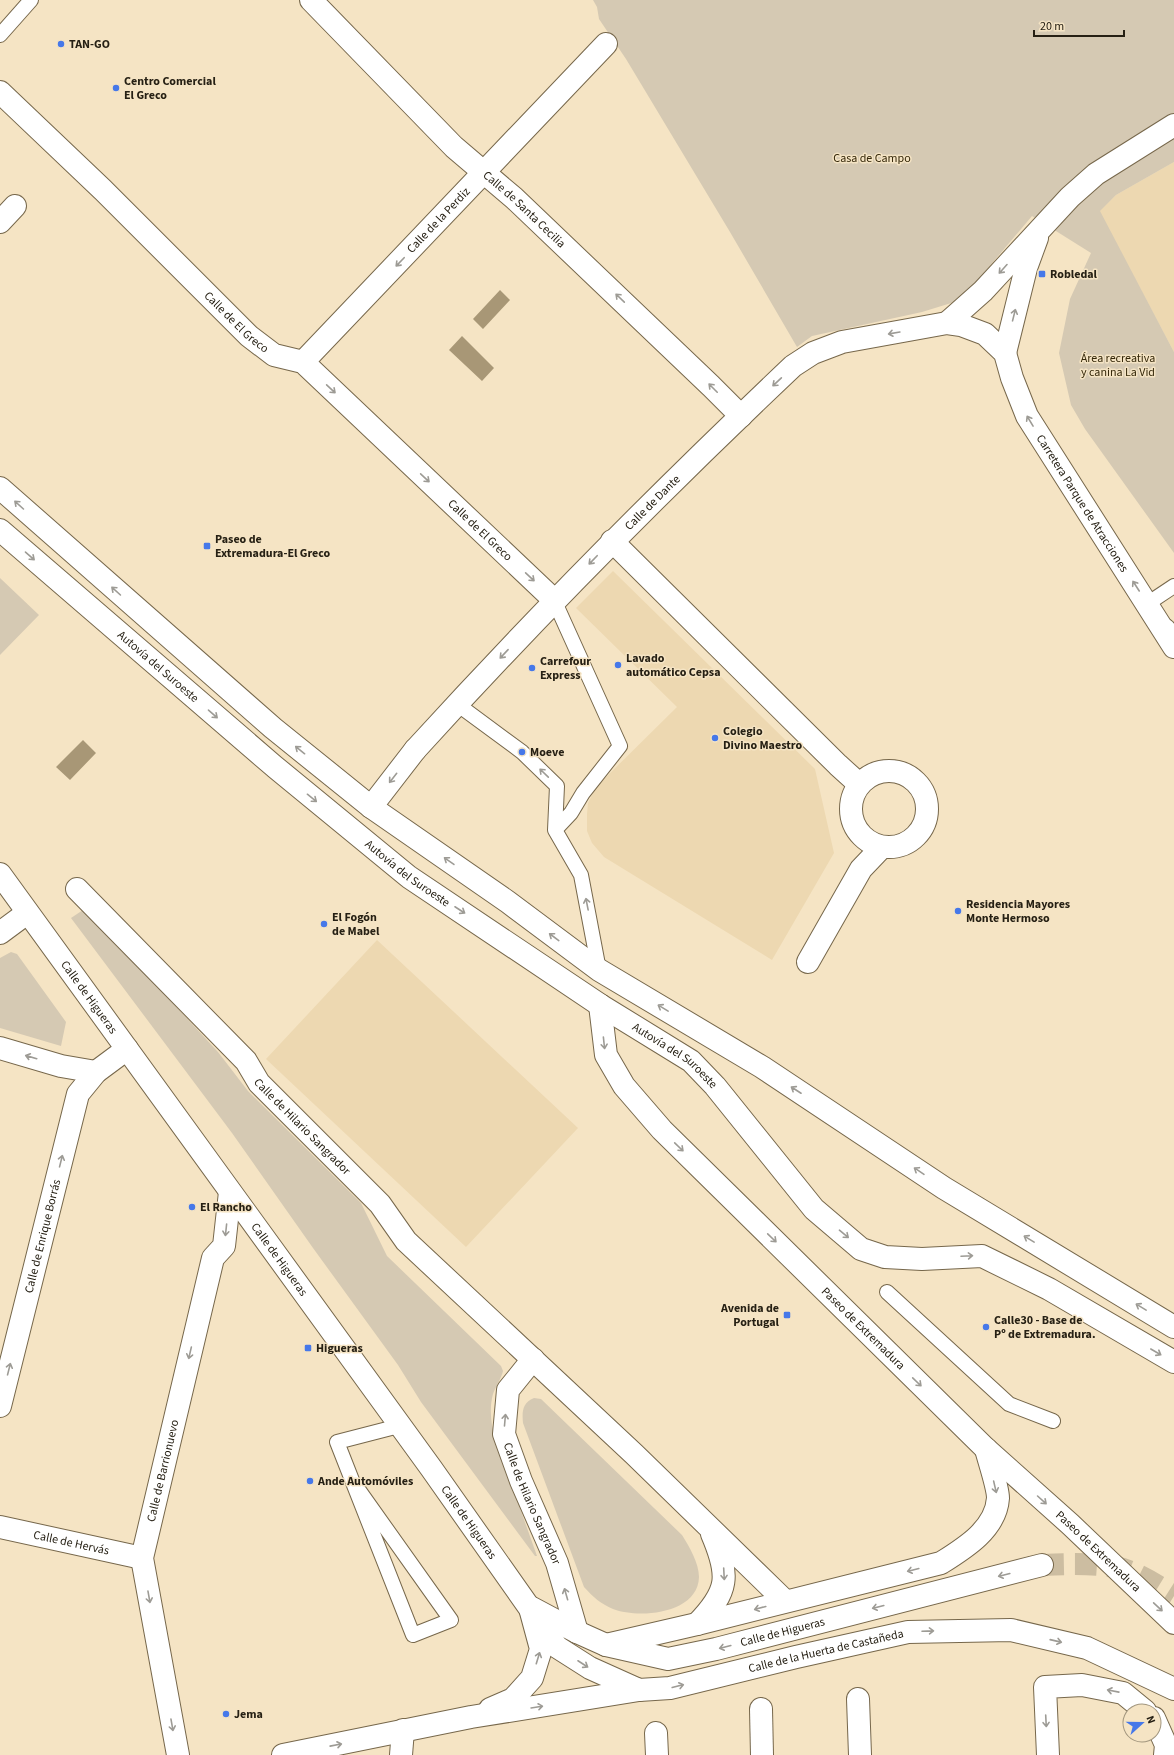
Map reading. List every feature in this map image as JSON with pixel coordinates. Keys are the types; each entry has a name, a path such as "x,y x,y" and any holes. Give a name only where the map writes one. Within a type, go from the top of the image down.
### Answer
{"main road":[{"name":"Calle de Santa Cecilia","path":"311,0 454,147 514,198 741,416"},
{"name":"Calle de la Perdiz","path":"303,362 606,44"},
{"name":"Calle de El Greco","path":"0,92 103,190 249,336 274,355 303,362 554,600"},
{"name":"Carretera Parque de Atracciones","path":"940,325 983,291 1070,197 1096,174 1174,125"},
{"path":"0,222 15,206"},
{"name":"Carretera Parque de Atracciones","path":"1040,231 1026,268 1005,353 1012,378 1027,416 1171,640"},
{"path":"940,325 961,324 985,334 1005,353"},
{"name":"Calle de Dante","path":"371,807 415,750 554,600 793,366 813,353 842,342 940,325"},
{"path":"0,488 273,728 371,807 508,902 599,970 762,1067 944,1188 1174,1327"},
{"name":"Autovía del Suroeste","path":"0,530 275,768 409,877 544,965 600,1005 691,1060 715,1086 814,1209 861,1249 886,1257 922,1259 982,1256 1049,1290 1174,1362"},
{"path":"612,542 859,784"},
{"path":"893,770 905,774 916,781 923,792 927,804 926,816 922,828 914,838 904,844 893,847 882,847 871,843 861,836 855,827 851,816 850,805 853,794 859,784 868,776 881,771 893,770"},
{"path":"808,962 861,869 882,847"},
{"name":"Calle de Higueras","path":"0,874 127,1048 557,1647 590,1668 639,1690"},
{"name":"Calle de Hilario Sangrador","path":"77,889 246,1061 259,1082 380,1204 406,1241 707,1524 785,1601"},
{"path":"0,933 27,913"},
{"name":"Paseo de Extremadura","path":"600,1005 606,1055 624,1086 662,1130 986,1449 1070,1524 1174,1623"},
{"path":"0,1048 62,1066 96,1072"},
{"name":"Calle de Enrique Borrás","path":"0,1406 78,1094 96,1072 127,1048"},
{"name":"Calle de Barrionuevo","path":"178,1755 142,1558 213,1258 224,1246 230,1192"},
{"name":"Calle de Hilario Sangrador","path":"533,1359 508,1390 504,1434 521,1481 557,1564 577,1632"},
{"path":"606,1645 697,1624 941,1563 966,1548 991,1522 998,1497 986,1449"},
{"name":"Calle de Hilario Sangrador","path":"697,1624 714,1607 724,1584 723,1560 707,1524"},
{"name":"Calle de Hervás","path":"0,1527 142,1558"},
{"name":"Calle de Higueras","path":"529,1606 577,1632 606,1645 668,1659 723,1647 1042,1565"},
{"name":"Calle de la Huerta de Castañeda","path":"471,1718 513,1698 532,1678 541,1649 529,1606"},
{"name":"Calle de la Huerta de Castañeda","path":"283,1755 336,1746 403,1730 471,1718 639,1690 670,1688 796,1657 908,1632 1011,1630 1087,1648 1174,1689"},
{"path":"1048,1755 1045,1687 1082,1685 1123,1693 1135,1703"},
{"path":"858,1699 860,1755"},
{"path":"761,1708 762,1755"},
{"path":"401,1755 403,1730"},
{"path":"656,1733 656,1755"},
{"path":"1162,1736 1166,1745 1165,1755"}],"lane":[{"path":"0,35 31,0"},
{"path":"1148,604 1174,586"},
{"path":"554,600 620,746 583,793 570,813 555,830"},
{"path":"457,704 522,752 557,786 555,830 581,875 599,970"},
{"path":"887,1292 1009,1404 1053,1421"},
{"path":"353,1482 451,1620 413,1635 337,1442 399,1426"}],"shaded area":[{"path":"1174,162 1174,352 1099,211 1116,195"},
{"path":"500,290 510,300 483,329 473,319"},
{"path":"462,336 494,368 482,381 449,350"},
{"name":"Colegio Divino Maestro","path":"613,571 815,769 834,853 772,960 604,857 592,843 587,831 588,803 596,787 677,707 576,608"},
{"path":"83,740 96,753 70,780 56,767"},
{"path":"377,940 578,1128 466,1247 266,1059"}],"green space":[{"name":"Casa de Campo","path":"593,0 1174,0 1174,162 1116,195 1100,211 1174,352 1174,553 1085,429 1071,405 1059,353 1070,299 1091,253 1032,216 961,300 922,312 812,336 797,347 626,59 599,19 597,7"},
{"path":"0,578 39,615 0,655"},
{"path":"83,910 158,987 218,1052 248,1091 361,1203 387,1256 501,1366 503,1371 492,1400 492,1427 537,1556 535,1556 421,1402 398,1365 232,1133 71,918"},
{"path":"11,952 17,954 66,1022 61,1046 0,1028 0,958"},
{"path":"534,1398 541,1399 682,1535 688,1544 699,1572 696,1589 689,1599 678,1606 665,1611 651,1613 624,1612 605,1605 584,1587 523,1423 525,1405"}],"tunnel":[{"path":"1042,1565 1088,1564 1116,1567 1138,1575 1174,1596"}],"place":[{"name":"TAN-GO","path":"61,44"},
{"name":"Centro Comercial El Greco","path":"116,88"},
{"name":"Robledal","path":"1042,274"},
{"name":"Paseo de Extremadura-El Greco","path":"207,546"},
{"name":"Lavado automático Cepsa","path":"618,665"},
{"name":"Carrefour Express","path":"532,668"},
{"name":"Colegio Divino Maestro","path":"715,738"},
{"name":"Moeve","path":"522,752"},
{"name":"Residencia Mayores Monte Hermoso","path":"958,911"},
{"name":"El Fogón de Mabel","path":"324,924"},
{"name":"El Rancho","path":"192,1207"},
{"name":"Avenida de Portugal","path":"787,1315"},
{"name":"Calle30 - Base de Pº de Extremadura.","path":"986,1327"},
{"name":"Higueras","path":"308,1348"},
{"name":"Ande Automóviles","path":"310,1481"},
{"name":"Jema","path":"226,1714"}],"park label":[{"name":"Área recreativa y canina La Vid","path":"1118,365"}]}
